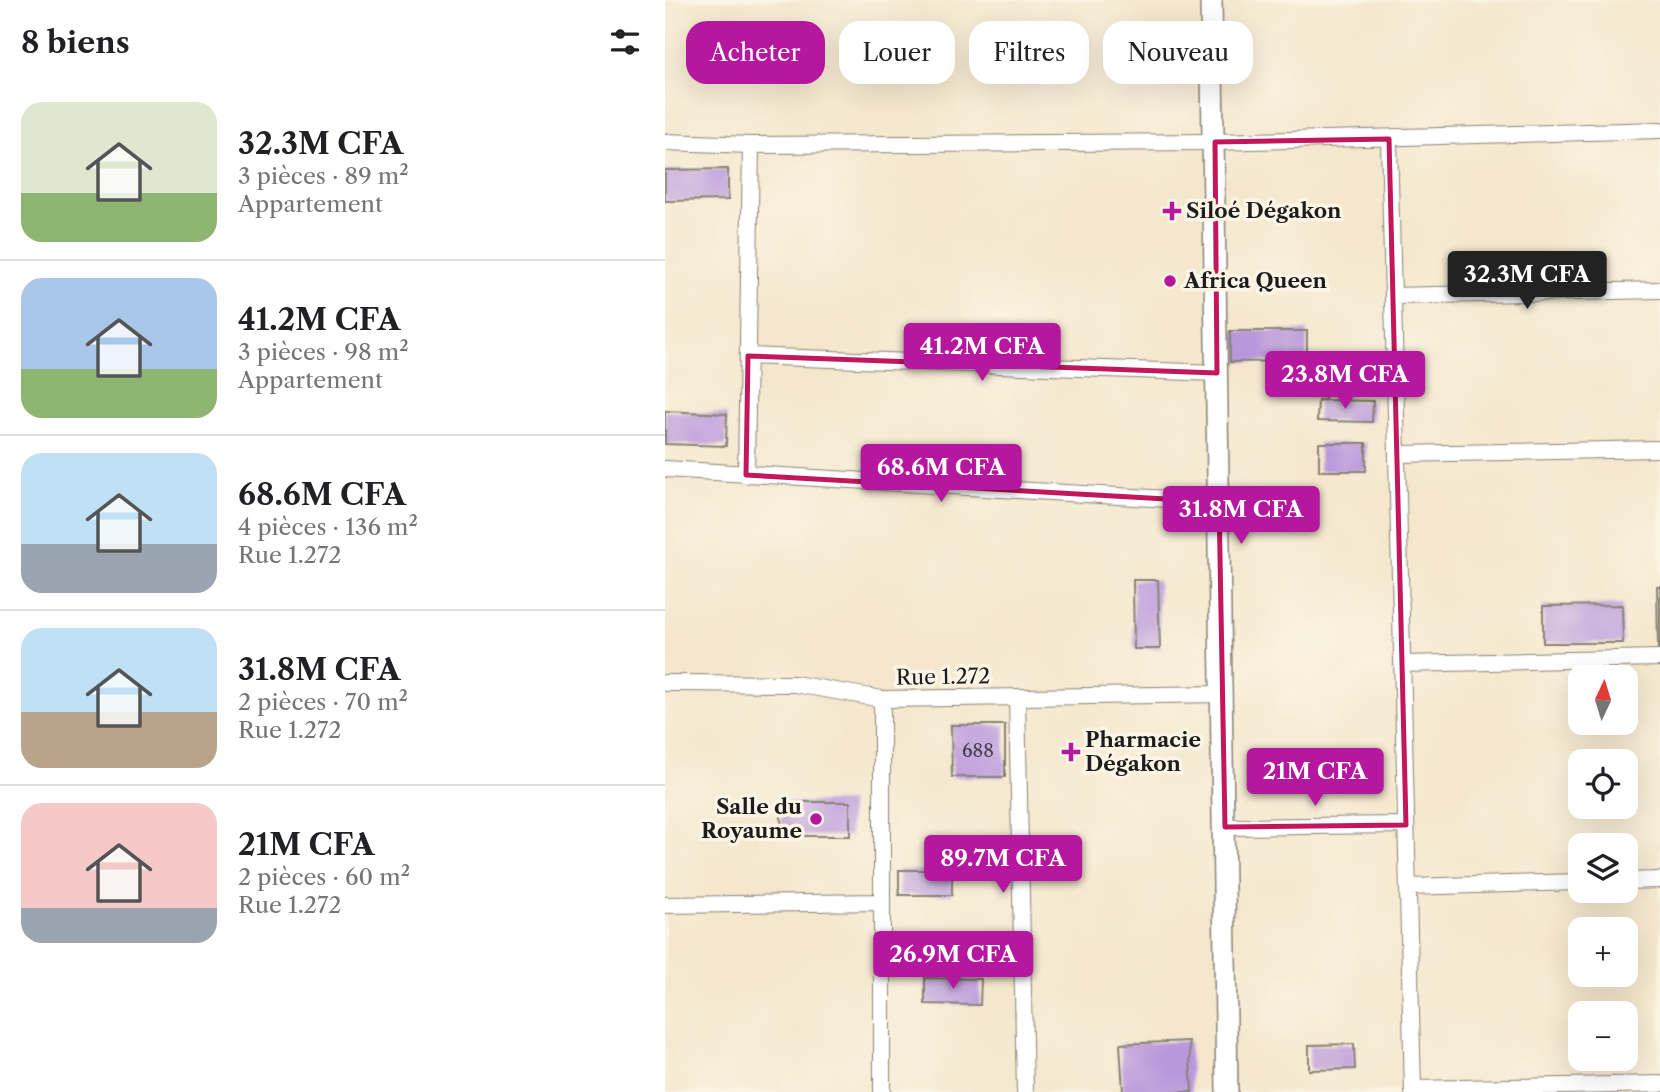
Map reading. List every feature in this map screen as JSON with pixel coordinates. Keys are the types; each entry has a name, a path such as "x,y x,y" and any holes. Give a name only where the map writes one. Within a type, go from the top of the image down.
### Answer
{"street":[{"path":"1212,0 1227,1092"},
{"path":"665,142 751,145 1215,142 1660,130"},
{"path":"1389,139 1413,1091 1660,1084"},
{"path":"746,475 751,145"},
{"path":"1393,296 1660,290"},
{"path":"748,356 1217,373"},
{"path":"1397,454 1660,449"},
{"path":"665,469 1219,502"},
{"path":"1402,664 1660,658"},
{"name":"Rue 1.272","path":"665,683 795,684 882,699 1223,694"},
{"path":"1017,696 1025,1092"},
{"path":"882,699 883,1092"},
{"path":"1225,827 1406,825"},
{"path":"1638,881 1660,880"},
{"path":"1408,887 1568,882"},
{"path":"665,905 882,902"}],"highlighted area":[{"path":"1389,139 1406,825 1225,827 1219,502 746,475 748,356 1217,373 1215,142"}],"building":[{"path":"728,169 728,200 665,201 665,170"},
{"path":"1230,331 1307,331 1307,361 1230,362"},
{"path":"1346,360 1386,360 1386,385 1346,385"},
{"path":"1299,363 1326,364 1326,397 1299,396"},
{"path":"1318,400 1373,401 1372,422 1317,421"},
{"path":"665,411 727,414 726,446 665,444"},
{"path":"1319,443 1366,443 1366,471 1319,471"},
{"path":"1133,580 1158,580 1160,649 1134,649"},
{"path":"1657,586 1660,586 1660,649 1658,649"},
{"path":"1622,605 1623,643 1543,643 1543,606"},
{"path":"951,725 1005,725 1005,777 952,777"},
{"name":"Salle du Royaume","path":"781,802 850,802 850,836 781,836"},
{"path":"899,870 952,870 952,895 899,895"},
{"path":"925,978 981,979 980,1005 925,1004"},
{"path":"1189,1041 1192,1092 1123,1092 1120,1044"},
{"path":"1354,1044 1355,1069 1309,1070 1309,1045"}],"place":[{"name":"Siloé Dégakon","path":"1172,211"},
{"name":"Africa Queen","path":"1170,281"},
{"name":"Pharmacie Dégakon","path":"1071,752"},
{"name":"Salle du Royaume","path":"816,819"}]}
